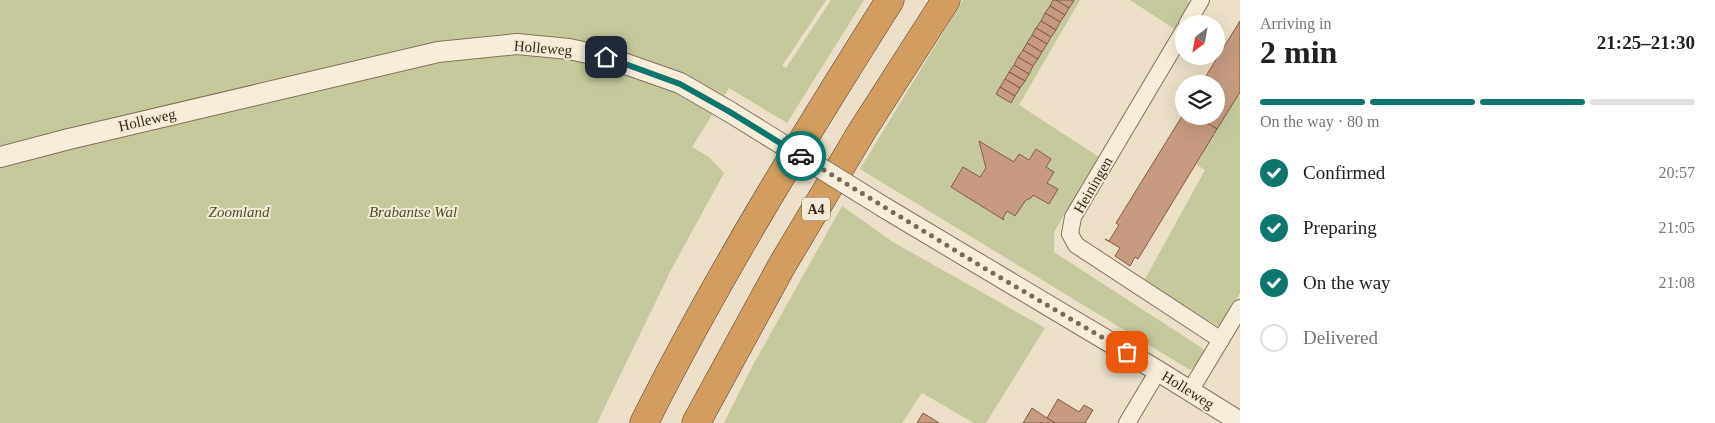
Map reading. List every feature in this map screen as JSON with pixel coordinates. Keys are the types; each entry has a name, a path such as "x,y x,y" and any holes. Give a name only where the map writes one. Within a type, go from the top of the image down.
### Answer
{"highway":[{"path":"644,423 740,246 817,116 890,0"},
{"name":"A4","path":"696,423 781,268 862,131 946,0"}],"street":[{"path":"1192,15 1201,0"},
{"name":"Holleweg","path":"0,157 438,52 518,44 569,49 622,62 680,84 730,112 885,208 1240,422"},
{"name":"Heiningen","path":"1175,45 1073,217 1070,234 1076,245 1220,340"},
{"path":"1190,391 1240,308"},
{"path":"1127,423 1158,371"}],"green space":[{"name":"Brabantse Wal","path":"0,0 826,0 782,66 786,68 831,0 864,0 787,123 729,88 692,147 709,157 724,173 672,268 597,423 0,423"},
{"path":"963,0 1080,0 1019,105 1099,157 1054,232 1054,252 1205,350 1196,365 1190,370 860,169"},
{"path":"1130,0 1187,0 1191,3 1184,15 1175,15 1175,29"},
{"path":"1240,89 1240,293 1219,327 1144,281 1205,170 1196,164 1219,125 1225,125 1225,115"},
{"path":"842,206 893,242 1045,328 986,423 974,423 922,393 902,423 724,423 753,365"}],"building":[{"path":"1053,0 1069,8 1065,15 1050,6"},
{"path":"1056,0 1073,0 1074,1 1069,8"},
{"path":"1050,6 1065,15 1060,22 1045,13"},
{"path":"1045,13 1060,22 1056,30 1041,21"},
{"path":"1041,21 1056,30 1051,37 1036,28"},
{"path":"1240,21 1240,92 1225,116 1225,75 1207,75 1213,65 1225,65 1225,45"},
{"path":"1036,28 1051,37 1047,44 1032,35"},
{"path":"1032,35 1047,44 1042,52 1027,43"},
{"path":"1027,43 1042,52 1038,59 1023,50"},
{"path":"1023,50 1038,59 1033,66 1018,57"},
{"path":"1018,57 1033,66 1029,74 1014,65"},
{"path":"1014,65 1029,74 1025,81 1009,72"},
{"path":"1009,72 1025,81 1020,88 1005,79"},
{"path":"1005,79 1020,88 1015,96 1000,87"},
{"path":"1000,87 1015,96 1011,103 996,94"},
{"path":"1177,125 1211,125 1217,129 1138,259 1135,257 1130,266 1115,256 1120,248 1105,239 1109,241 1119,225 1116,223"},
{"path":"1211,125 1219,125 1217,129"},
{"path":"979,141 1014,162 1019,154 1029,160 1036,149 1051,159 1046,167 1054,172 1047,183 1058,189 1049,204 1033,195 1026,200 1015,216 1007,211 1003,218 1004,220 951,187 963,167 980,177 986,168"},
{"path":"1058,399 1079,412 1084,405 1093,410 1085,423 1055,423 1047,418"},
{"path":"1032,408 1047,418 1055,423 1023,423"},
{"path":"923,413 933,419 939,423 917,423"}],"way so far":[{"path":"801,156 984,268 1127,352"}],"route":[{"path":"606,57 680,84 730,112 801,156"}],"park label":[{"name":"Zoomland","path":"239,212"}]}
